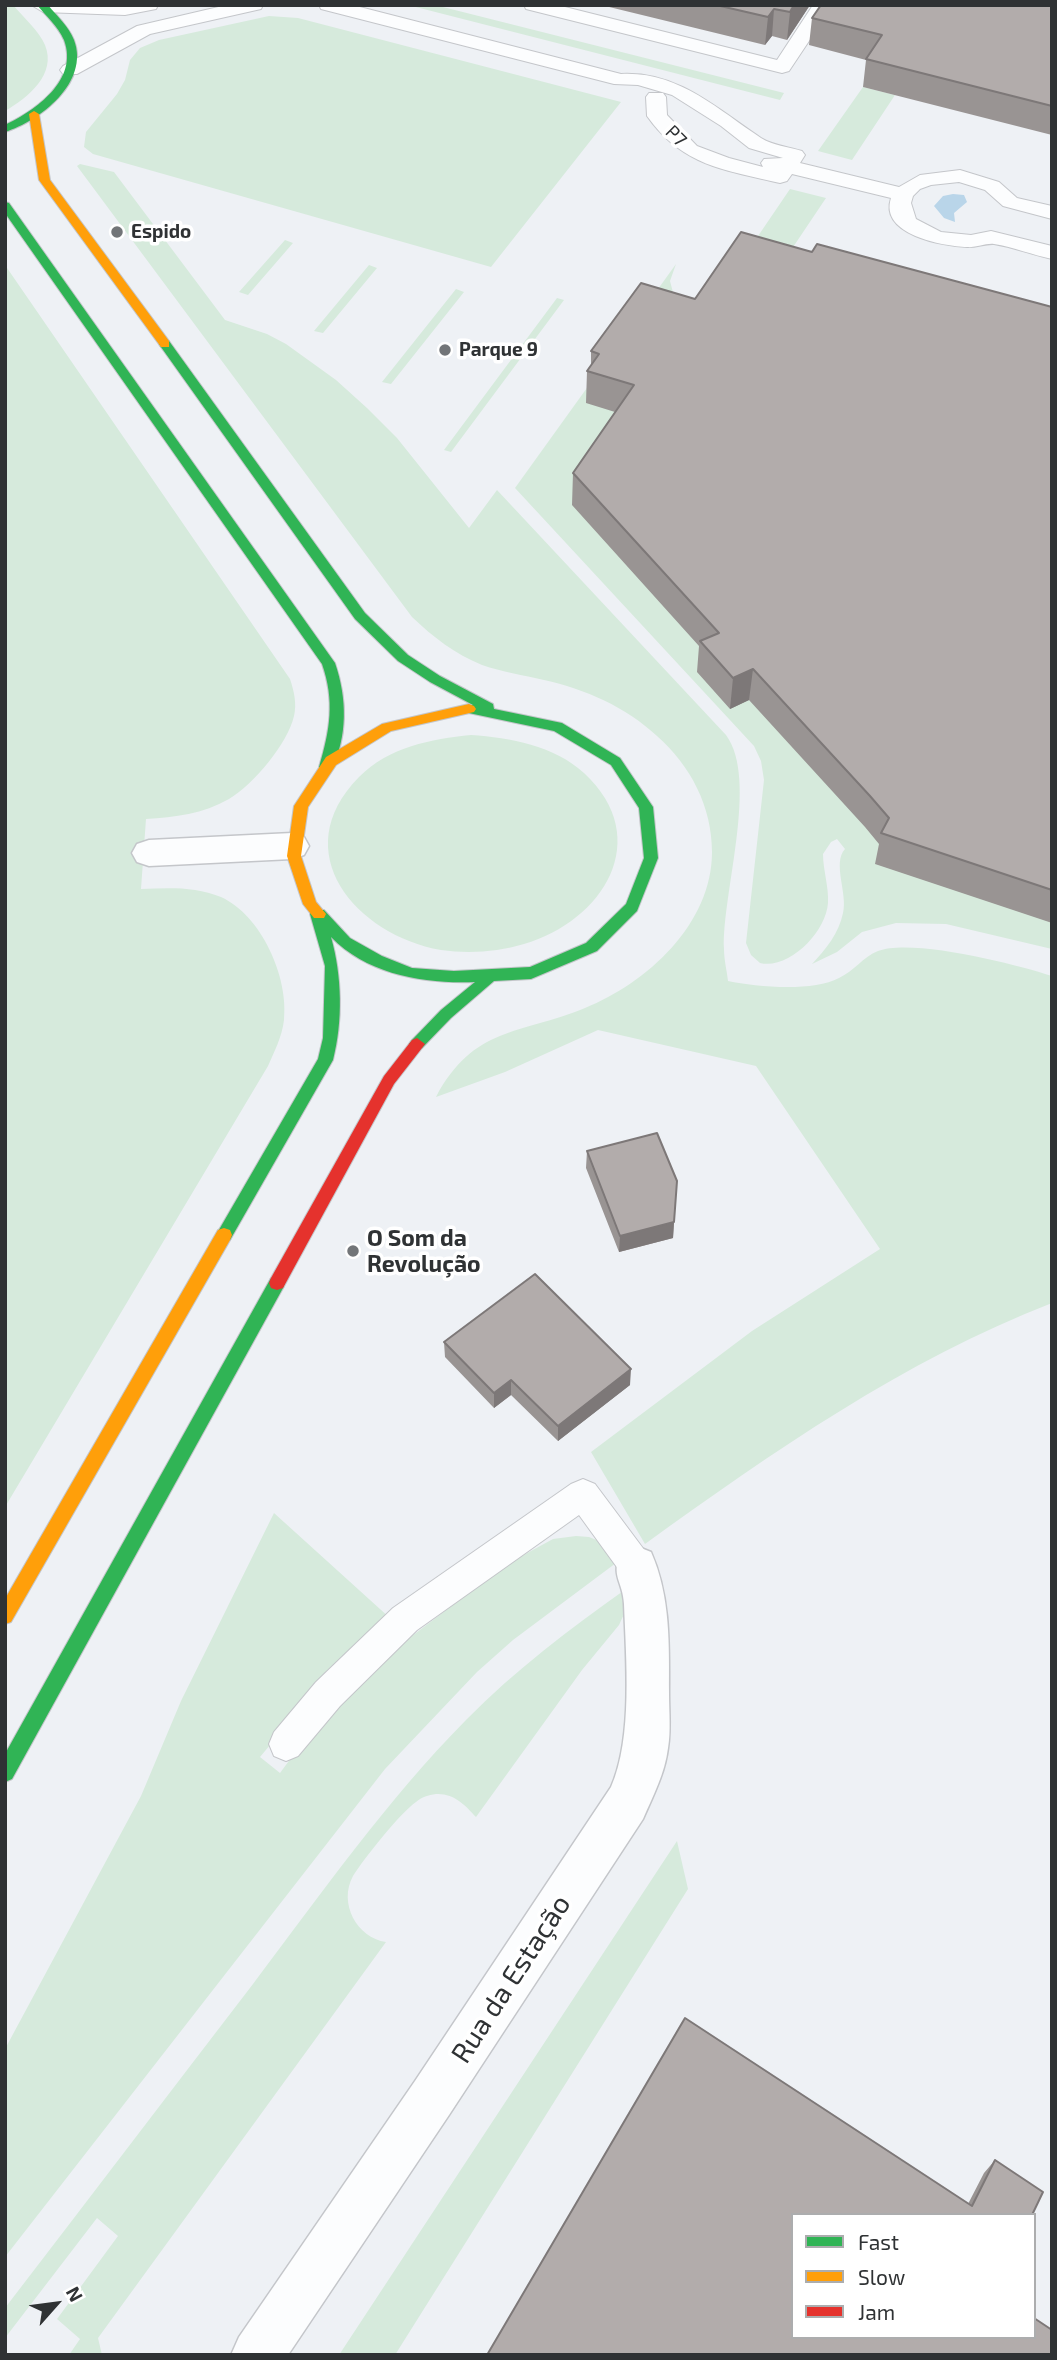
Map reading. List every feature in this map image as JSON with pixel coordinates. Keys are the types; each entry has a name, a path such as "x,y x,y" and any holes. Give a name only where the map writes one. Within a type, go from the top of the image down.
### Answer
{"main road":[{"path":"5,129 34,114 50,100 69,70 73,55 69,40 43,6"},
{"path":"34,114 45,180 360,615 389,648 427,677 493,710"},
{"path":"5,205 328,663 339,686 341,712 326,767"},
{"path":"493,710 542,719 586,738 606,751 636,783 646,801 655,840 653,860 639,899 609,933 590,948 541,970 488,980 453,979 421,975 360,952 336,934 317,914 298,881 292,846 300,805 326,767 359,740 399,721 445,711 493,710"},
{"path":"5,1616 325,1060 331,1038 332,966 317,914"},
{"path":"5,1773 389,1080 414,1045 440,1017 488,980"}],"street":[{"path":"149,853 292,846"},
{"name":"Rua da Estação","path":"257,2355 432,2098 627,1803 640,1773 646,1747 645,1599 636,1566"}],"lane":[{"path":"69,70 134,34 204,10 254,5"},
{"path":"328,5 621,80 639,79 679,91 756,145 795,155 788,167 903,194"},
{"path":"533,5 564,9 782,67 823,5"},
{"path":"43,6 92,9 145,6"},
{"name":"P7","path":"621,80 631,88 656,97 657,116 690,150 719,155 780,177 788,167"},
{"path":"1052,213 1010,202 992,186 960,176 927,179 903,194 900,203 908,223 936,238 971,242 991,237 1052,253"},
{"path":"286,1744 328,1694 405,1619 583,1494 636,1566"}],"green space":[{"path":"5,5 13,5 35,29 48,56 44,75 38,84 23,99 5,111"},
{"path":"408,5 435,5 784,93 780,100"},
{"path":"269,16 298,18 621,102 491,267 93,154 84,147 86,132 117,94 125,80 130,60 140,48 159,40"},
{"path":"863,87 895,95 852,160 818,151"},
{"path":"80,164 114,172 225,320 267,334 286,344 336,380 367,408 397,438 469,528 497,490 726,735 735,755 739,780 737,838 725,926 724,953 728,981 769,986 815,985 839,978 878,951 894,948 964,954 1052,976 1052,1303 944,1352 841,1410 742,1475 645,1544 591,1452 752,1331 880,1249 756,1066 598,1030 505,1072 436,1097 466,1057 482,1045 608,997 652,967 672,948 701,903 709,878 711,835 704,803 680,760 657,736 632,716 575,688 497,670 472,661 445,644 412,617 77,166"},
{"path":"790,189 826,198 775,274 739,264"},
{"path":"285,240 293,243 248,295 239,292"},
{"path":"676,264 670,281 675,300 1052,399 1052,949 946,924 896,923 862,932 837,952 812,964 831,940 843,913 840,862 845,849 837,839 831,842 823,854 828,903 821,926 813,937 794,955 783,961 760,963 751,955 746,943 764,780 761,761 754,746 515,488"},
{"path":"5,265 290,679 295,707 285,738 259,774 238,793 199,811 146,819 141,889 181,888 211,893 235,906 248,918 260,932 277,967 284,1003 283,1026 268,1066 5,1507"},
{"path":"369,265 377,268 323,333 314,331"},
{"path":"456,289 464,292 391,384 382,382"},
{"path":"557,298 564,300 451,452 444,450"},
{"path":"471,735 531,745 572,763 605,798 616,824 617,850 610,875 596,897 577,917 552,933 524,944 483,952 441,950 410,941 382,927 358,908 340,886 330,861 329,834 338,805 359,777 384,758 411,746"},
{"path":"274,1513 391,1619 311,1696 260,1757 280,1773 311,1731 371,1667 507,1564 553,1539 576,1536 599,1541 616,1563 513,1640 477,1672 385,1769 5,2257 5,2049 141,1796 181,1701"},
{"path":"626,1589 625,1612 619,1625 582,1670 476,1817 463,1804 448,1795 436,1794 423,1798 409,1807 353,1876 348,1897 353,1918 366,1934 386,1942 98,2338 102,2355 69,2355 80,2339 57,2319 118,2236 97,2218 5,2338 5,2308 329,1882 409,1782 466,1720 504,1684 584,1619"},
{"path":"677,1841 688,1889 395,2355 339,2355"}],"water":[{"path":"964,195 967,202 954,213 955,222 944,218 934,206 943,196"}],"building":[{"path":"716,5 794,5 790,12 774,9 768,17"},
{"path":"821,5 1052,5 1052,106 866,59 882,35 812,18"},
{"path":"741,232 812,252 817,244 1052,307 1052,890 881,833 889,818 753,669 733,678 700,641 719,633 573,473 634,385 587,371 599,354 591,351 641,283 695,299"},
{"path":"657,1133 677,1181 674,1222 620,1236 587,1151"},
{"path":"535,1274 631,1369 558,1426 511,1380 494,1393 444,1342"},
{"path":"685,2018 972,2206 995,2160 1043,2192 1033,2213 791,2213 791,2339 1036,2339 1036,2319 1052,2330 1052,2355 487,2355"}],"traffic: fast":[{"path":"5,129 44,105 65,82 71,69 69,40 42,5"},
{"path":"5,205 328,663 337,691 338,715 326,767"},
{"path":"165,344 360,616 403,658 435,679 488,707"},
{"path":"319,914 345,942 377,960 412,973 454,977 531,973 591,947 632,907 651,858 646,807 616,761 557,726 469,709"},
{"path":"224,1235 325,1060 331,1038 332,966 317,914"},
{"path":"417,1044 446,1014 487,980"},
{"path":"5,1773 277,1283"}],"traffic: slow":[{"path":"34,114 45,180 165,344"},
{"path":"319,914 310,904 294,856 301,806 331,761 387,727 469,709"},
{"path":"5,1616 224,1235"}],"traffic: jam":[{"path":"277,1283 389,1080 417,1044"}],"place":[{"name":"Espido","path":"117,232"},
{"name":"Parque 9","path":"445,350"},
{"name":"O Som da Revolução","path":"353,1251"}]}
